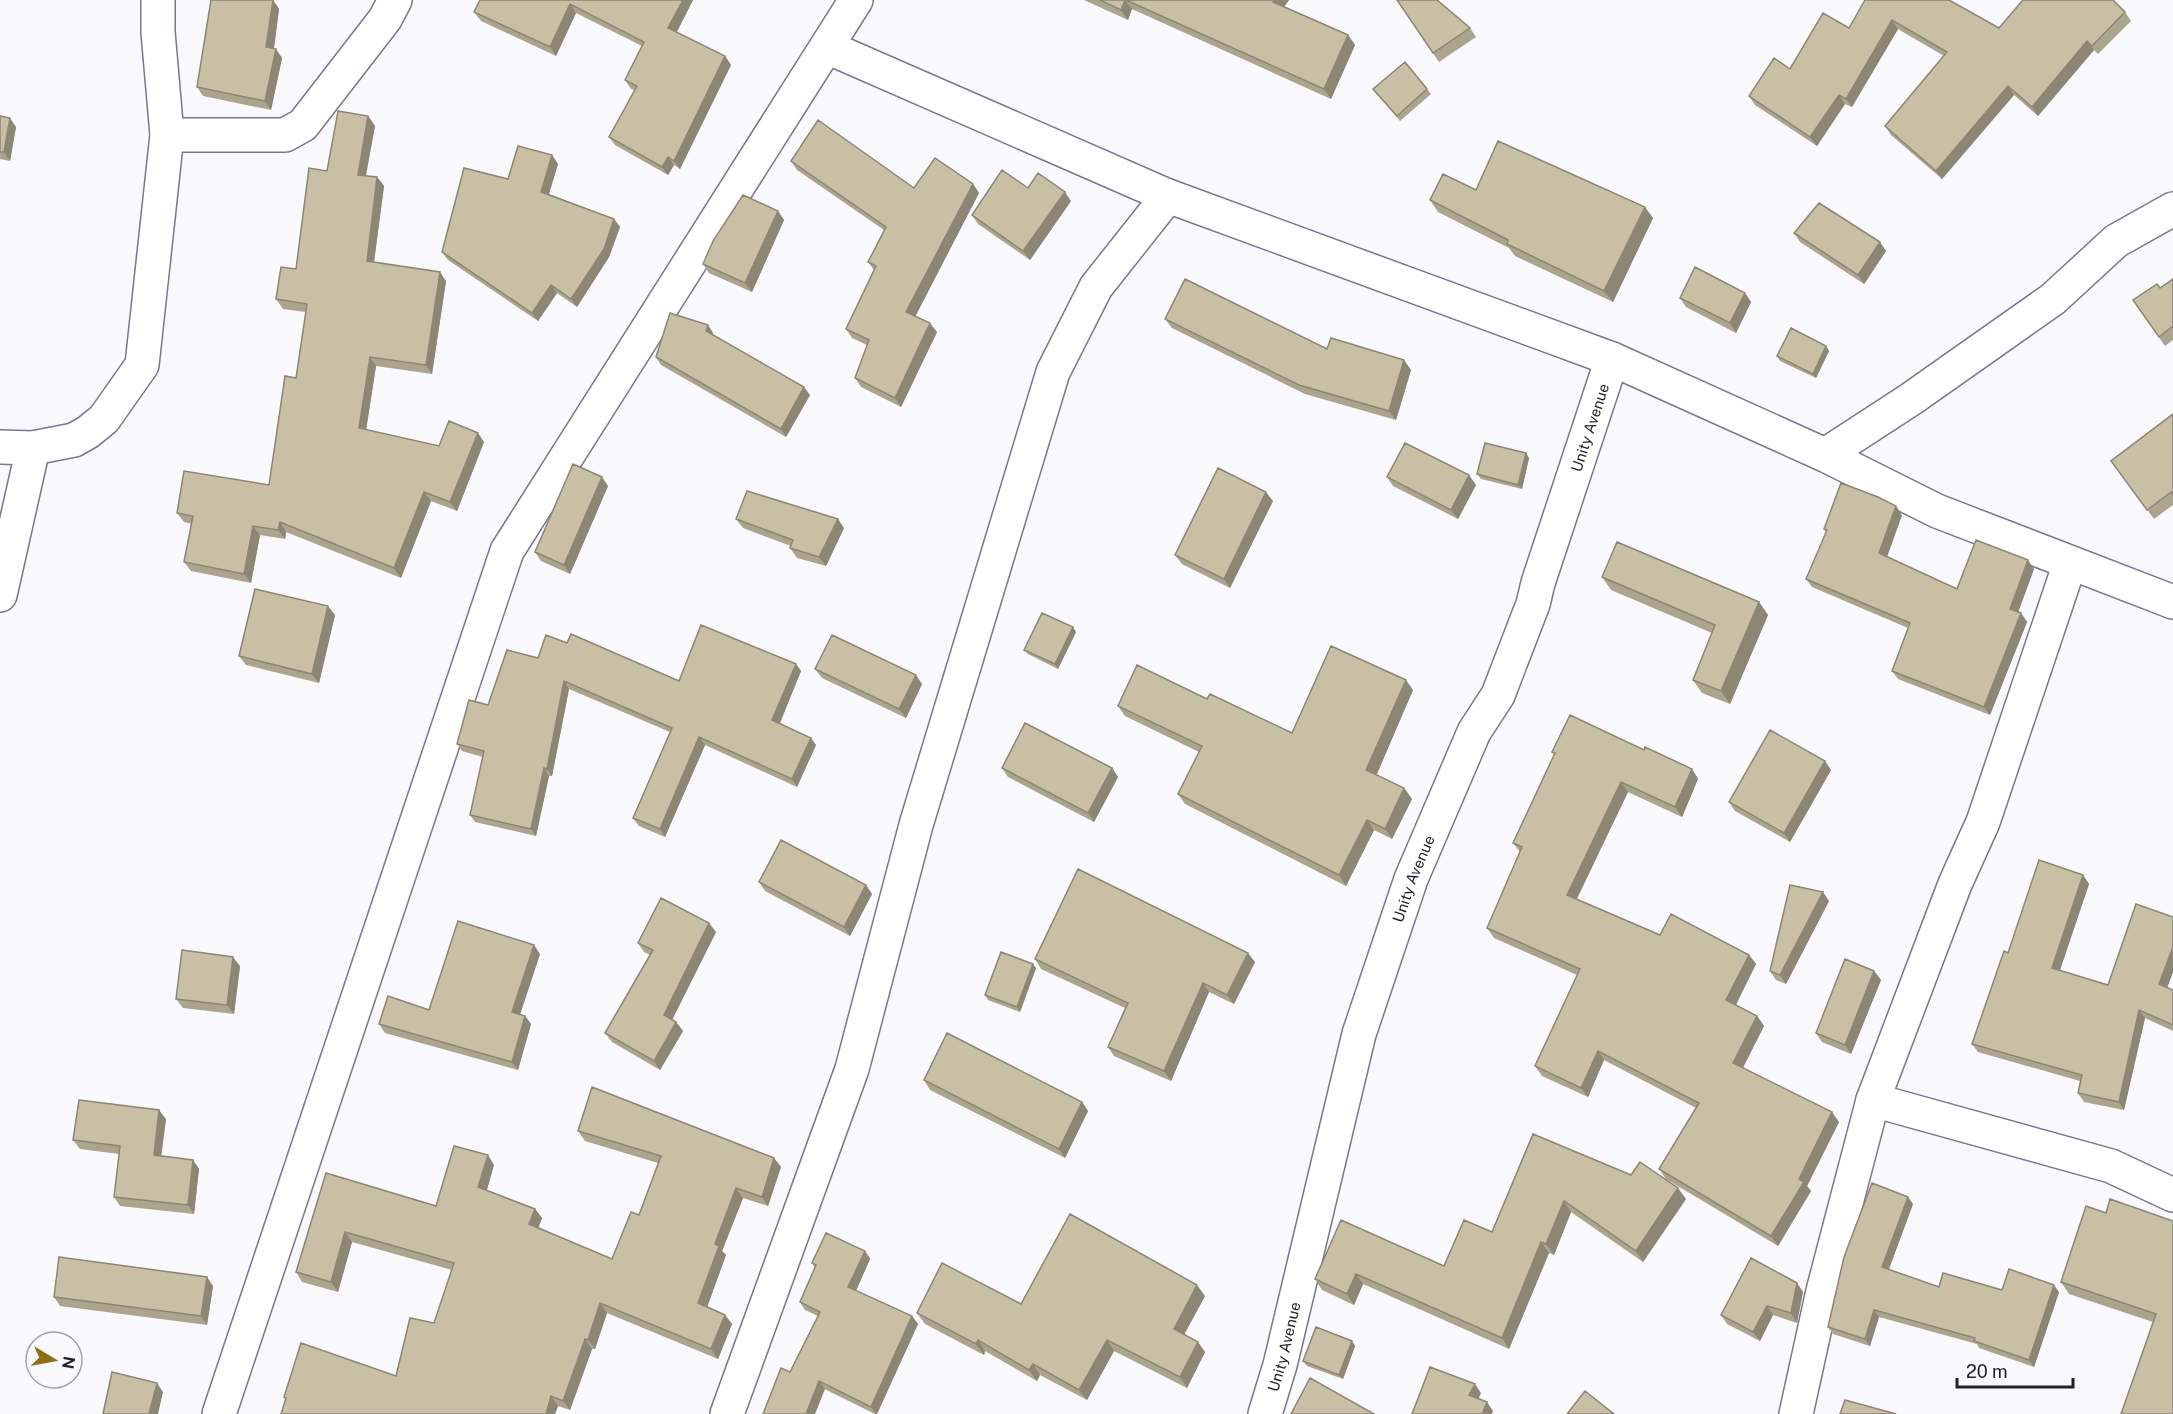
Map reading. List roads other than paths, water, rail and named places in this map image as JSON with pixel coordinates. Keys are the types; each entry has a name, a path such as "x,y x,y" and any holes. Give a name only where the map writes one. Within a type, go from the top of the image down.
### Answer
{"street":[{"path":"0,447 33,448 74,441 104,419 142,365 167,135 158,32 158,0"},
{"path":"167,135 285,135 303,125 385,19 395,0"},
{"path":"219,1414 507,551 856,0"},
{"path":"827,46 1168,196 1612,360 1825,455 1937,511 2173,602"},
{"path":"727,1414 852,1069 916,825 1053,372 1096,287 1168,196"},
{"path":"1825,455 1911,399 2053,299 2116,241 2173,209"},
{"name":"Unity Avenue","path":"1265,1414 1280,1365 1363,1023 1411,879 1474,732 1498,695 1533,604 1612,360"},
{"path":"0,595 33,448"},
{"path":"1796,1414 1823,1291 1873,1100 1955,884 1983,822 2070,563"},
{"path":"1873,1100 2111,1166 2173,1195"}]}
